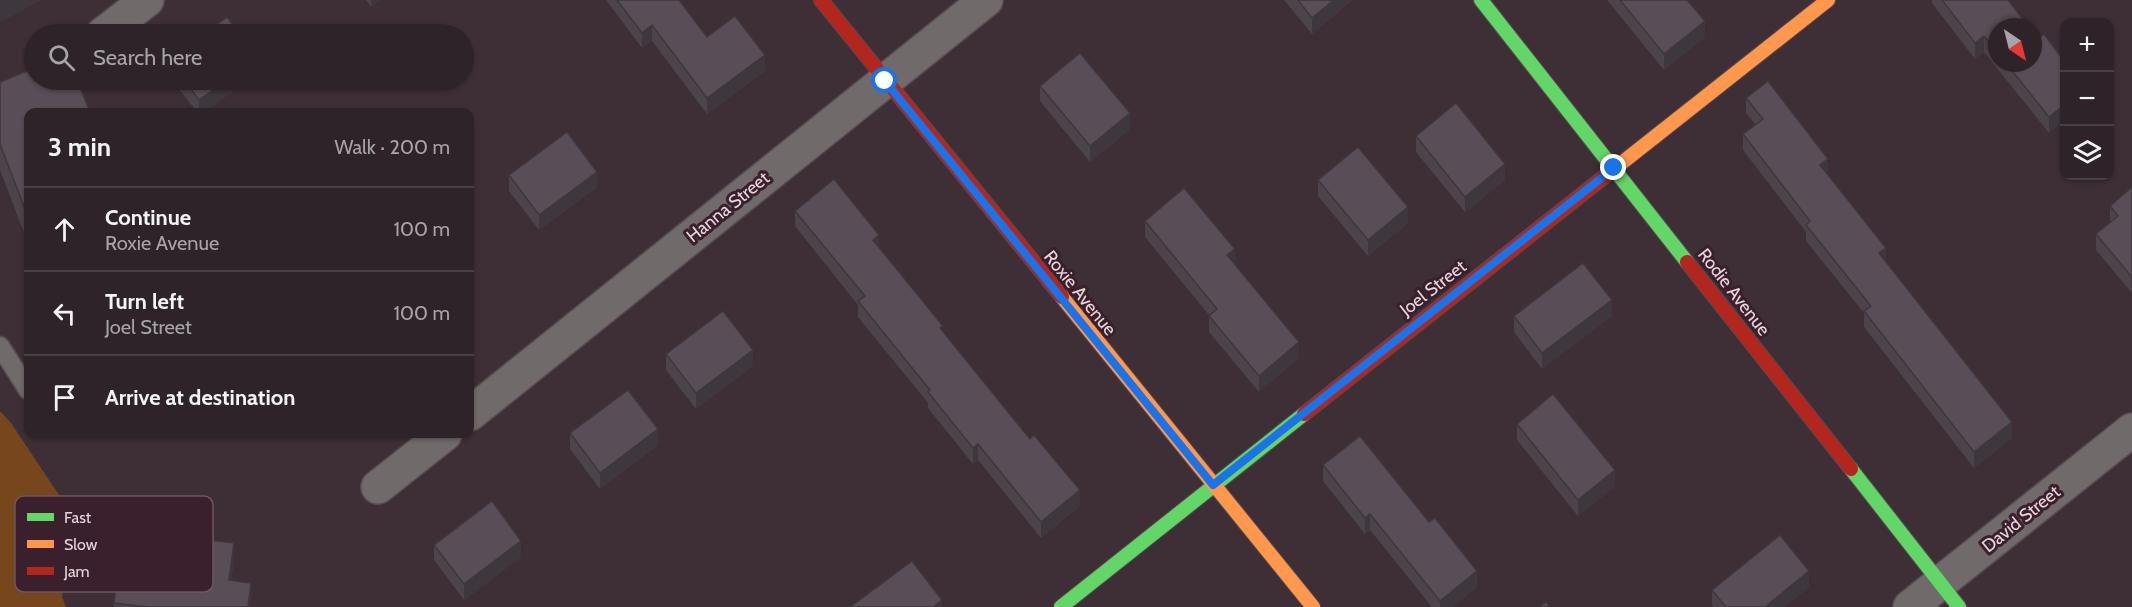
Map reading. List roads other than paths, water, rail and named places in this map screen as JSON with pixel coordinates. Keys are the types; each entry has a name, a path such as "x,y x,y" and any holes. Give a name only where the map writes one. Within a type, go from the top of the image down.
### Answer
{"street":[{"path":"116,24 147,0"},
{"name":"Roxie Avenue","path":"821,0 1313,607"},
{"name":"Hanna Street","path":"474,411 986,0"},
{"name":"Rodie Avenue","path":"1481,0 1949,595"},
{"name":"Joel Street","path":"1061,607 1828,0"},
{"name":"David Street","path":"1910,607 1949,595 2132,430"},
{"path":"378,487 440,438"}],"lane":[{"path":"0,346 24,384"}]}
